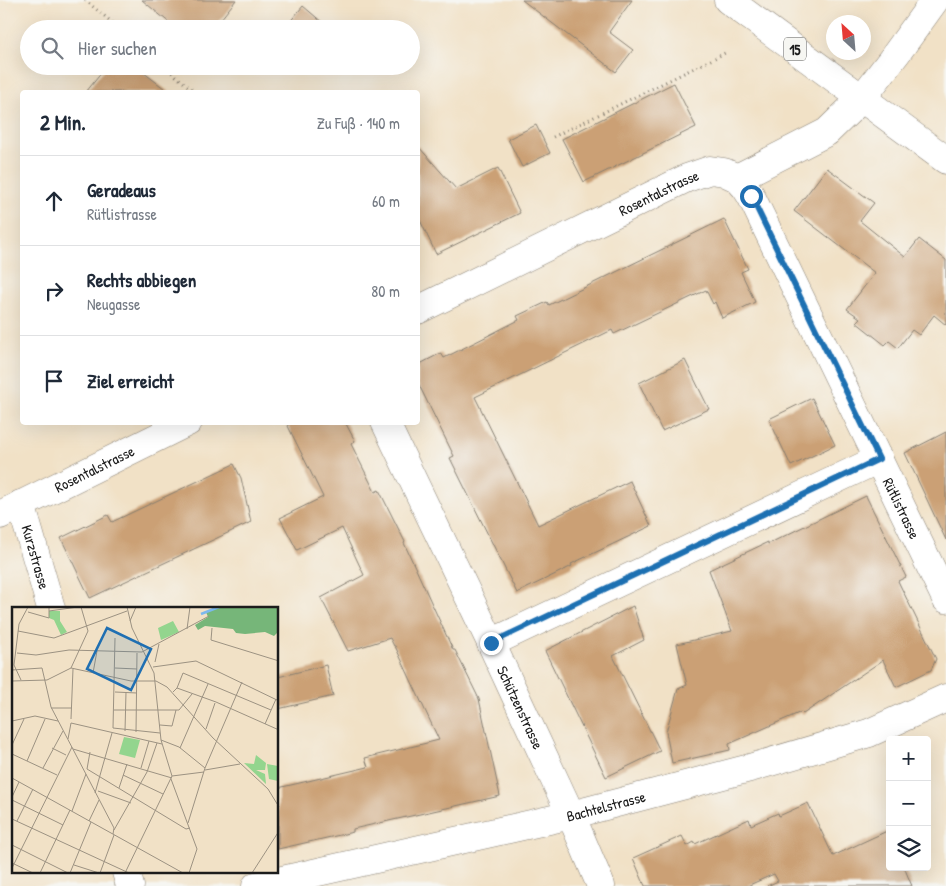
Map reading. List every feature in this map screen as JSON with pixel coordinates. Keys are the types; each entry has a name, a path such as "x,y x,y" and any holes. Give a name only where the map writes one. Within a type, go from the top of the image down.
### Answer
{"street":[{"name":"15","path":"728,0 946,160"},
{"path":"737,178 826,132 862,98 935,0"},
{"name":"Rosentalstrasse","path":"420,309 687,178 710,170 724,172 737,178"},
{"name":"Rütlistrasse","path":"737,178 751,196 946,599"},
{"name":"Rosentalstrasse","path":"10,510 182,425"},
{"name":"Schützenstrasse","path":"386,425 491,643 571,815 601,886"},
{"path":"491,643 879,459"},
{"name":"Kurzstrasse","path":"10,510 51,607"},
{"name":"Bachtelstrasse","path":"256,886 571,815 750,768 869,733 946,698"}],"path":[{"path":"86,0 109,20"},
{"path":"553,137 727,52"},
{"path":"175,75 193,90"}],"building":[{"path":"142,0 236,0 220,20 166,20"},
{"path":"522,0 632,0 609,32 633,50 616,72"},
{"path":"303,6 319,20 291,20"},
{"path":"100,75 147,75 166,90 88,90"},
{"path":"674,83 696,127 584,182 562,139"},
{"path":"536,125 550,153 522,167 508,139"},
{"path":"420,148 456,189 498,168 520,213 436,254 420,220"},
{"path":"827,168 874,203 860,221 905,257 919,239 946,260 946,325 934,315 919,335 912,330 898,348 889,341 885,345 856,322 860,318 847,309 875,273 794,211"},
{"path":"724,219 748,269 741,272 755,302 722,318 715,302 713,304 706,290 614,334 612,330 475,397 538,525 630,481 651,526 571,564 572,566 517,593 450,458 454,456 420,387 420,364 441,353 444,358 519,320 517,316 547,302 549,305"},
{"path":"685,360 709,409 662,431 639,383"},
{"path":"812,398 835,445 791,466 769,419"},
{"path":"287,425 347,425 355,441 351,444 375,492 379,490 405,542 453,650 455,650 479,699 500,796 353,829 353,832 279,849 279,788 368,767 365,758 439,740 390,638 348,651 321,598 364,575 342,528 297,550 280,518 323,497"},
{"path":"946,432 946,540 905,453"},
{"path":"234,464 241,478 251,522 90,598 61,538 108,515 112,522"},
{"path":"866,496 906,577 898,581 936,659 931,670 896,687 883,660 803,714 801,712 729,744 730,750 672,763 666,732 678,689 687,685 677,644 732,631 709,570 768,542 768,544"},
{"path":"633,606 644,640 613,656 660,751 606,777 545,651"},
{"path":"326,665 333,696 279,709 279,677"},
{"path":"808,803 833,856 886,831 886,871 906,871 912,886 767,886 778,881 774,874 747,886 645,886 633,858 682,836 687,846 749,819 751,825 778,813 779,816"}],"route":[{"path":"491,643 879,459 751,196"}]}
